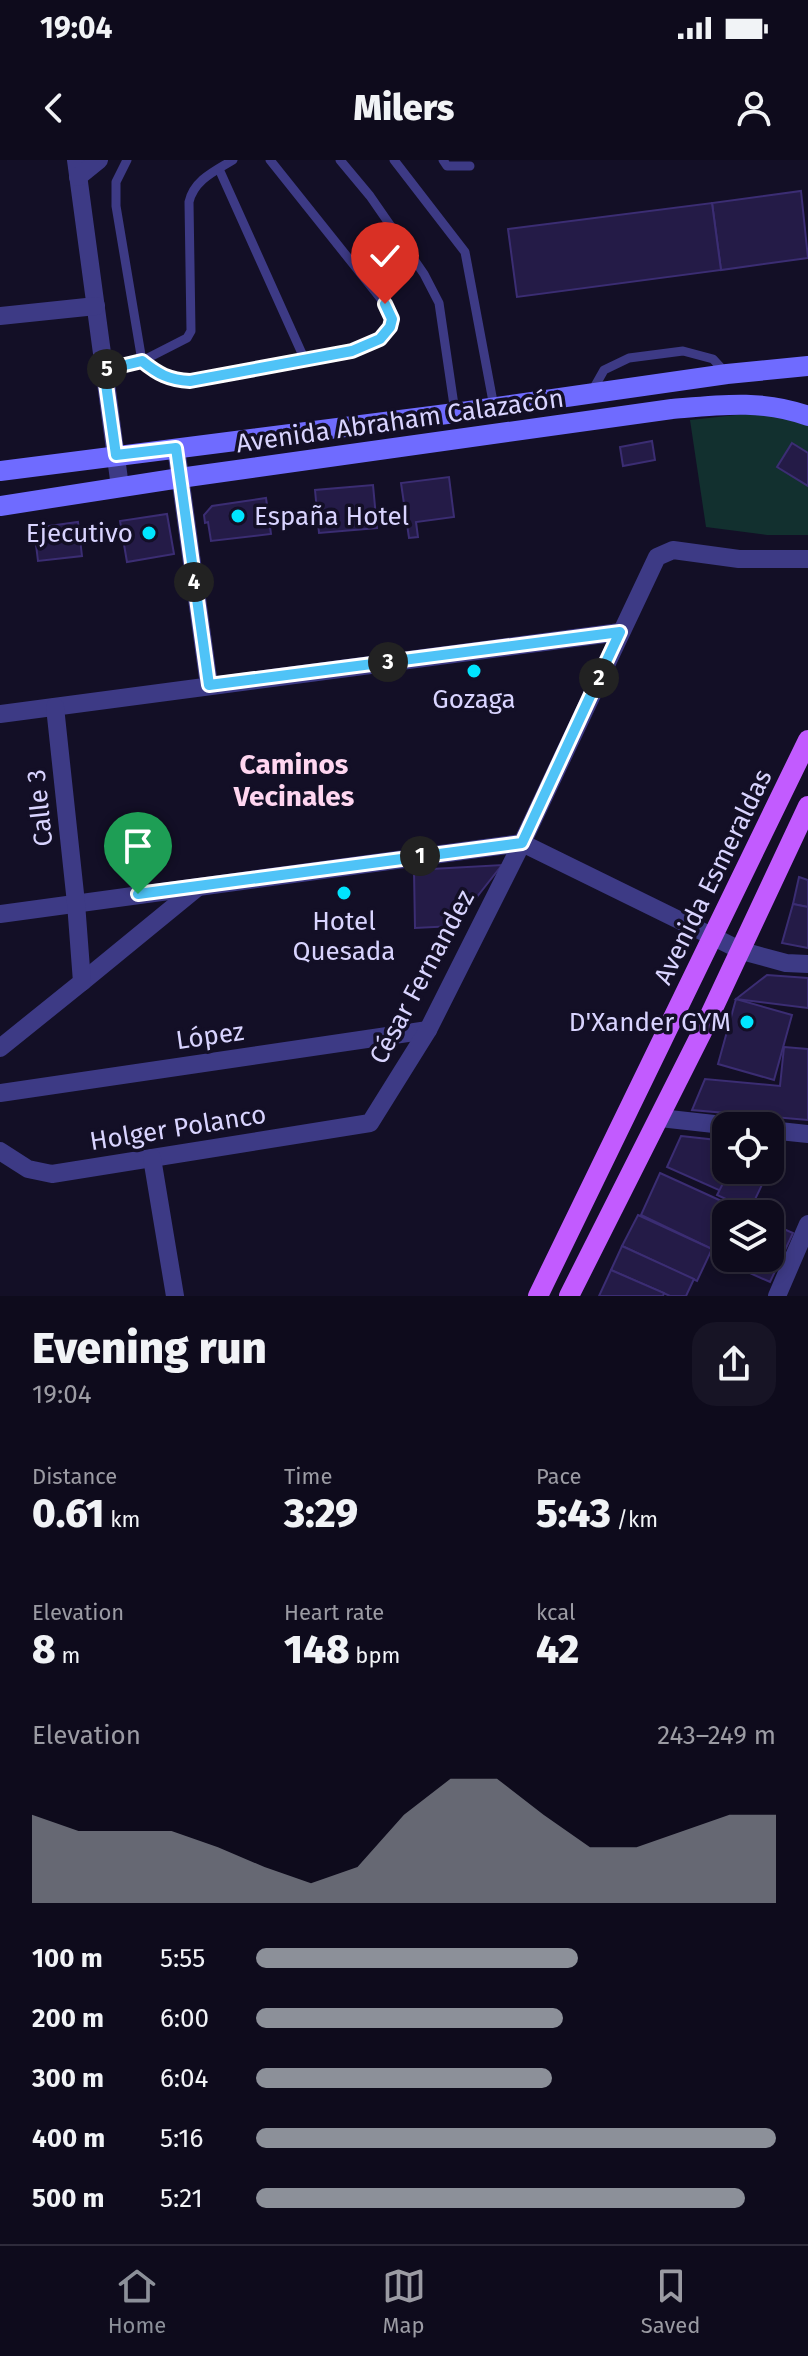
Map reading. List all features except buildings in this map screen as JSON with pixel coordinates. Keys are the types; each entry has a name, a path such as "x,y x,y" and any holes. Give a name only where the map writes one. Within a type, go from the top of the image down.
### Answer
{"main road":[{"name":"Avenida Abraham Calazacón","path":"0,471 455,413 727,374 808,366"},
{"name":"Avenida Abraham Calazacón","path":"0,506 699,406 773,405 808,416"},
{"name":"Avenida Esmeraldas","path":"538,1296 808,740"},
{"name":"Avenida Esmeraldas","path":"569,1296 742,951 808,806"}],"street":[{"path":"99,160 77,168 120,487"},
{"path":"0,316 96,306"},
{"path":"176,448 209,685"},
{"name":"César Fernandez","path":"370,1123 428,1030 522,843 657,557 673,550 739,559 808,559"},
{"path":"0,714 620,632"},
{"name":"Calle 3","path":"55,707 82,982"},
{"path":"0,914 522,843 742,951 786,963 808,964"},
{"path":"0,1048 201,885"},
{"name":"López","path":"0,1093 428,1030"},
{"path":"660,1118 712,1124"},
{"name":"Holger Polanco","path":"0,1151 28,1169 52,1174 370,1123"},
{"path":"784,1131 808,1134"},
{"path":"152,1158 175,1296"},
{"path":"777,1296 808,1224"}],"lane":[{"path":"127,160 116,182 116,206 142,361 160,375 190,381 352,351 380,339 390,327 392,319 385,304 270,160"},
{"path":"104,370 142,361 187,338 191,331 189,202 195,185 233,160"},
{"path":"340,160 370,196 424,274 439,303 455,413"},
{"path":"394,160 465,252 494,407"},
{"path":"443,160 447,166 470,166 466,160"},
{"path":"219,169 304,358"},
{"path":"591,393 604,370 629,358 683,351 713,359 727,374"}],"green space":[{"path":"764,412 808,426 808,535 767,535 706,527 690,420"}],"place":[{"name":"España Hotel","path":"238,516"},
{"name":"Ejecutivo","path":"149,533"},
{"name":"Gozaga","path":"474,671"},
{"name":"Hotel Quesada","path":"344,893"},
{"name":"D'Xander GYM","path":"747,1022"}],"district":[{"name":"Caminos Vecinales","path":"294,780"}],"route":[{"path":"138,894 522,843 620,632 209,685 176,448 116,455 104,370 142,361 160,375 190,381 352,351 380,339 390,327 392,319 385,304"}]}
